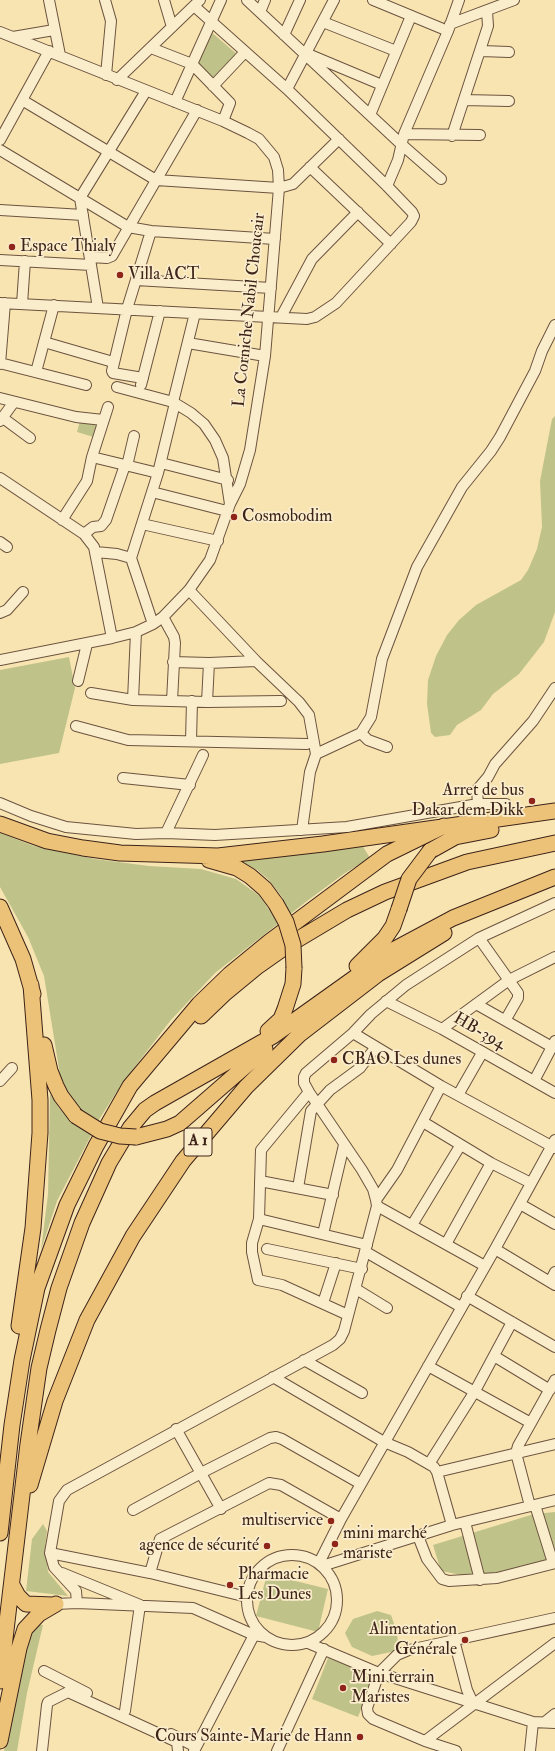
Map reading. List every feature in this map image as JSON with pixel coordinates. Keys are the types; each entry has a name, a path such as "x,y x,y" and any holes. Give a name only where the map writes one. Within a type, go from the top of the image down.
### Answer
{"highway":[{"path":"0,824 47,841 83,848 136,854 224,855 323,844 555,811"},
{"path":"302,1015 386,938 393,926 409,879 430,851 455,837 555,820"},
{"path":"0,1532 12,1425 29,1325 37,1288 67,1205 96,1146 130,1086 187,1016 230,974 269,942 387,854 444,826"},
{"path":"112,1120 179,1039 208,1009 258,966 310,932 372,898 430,874 467,862 555,843"},
{"path":"0,907 23,959 31,985 50,1071 61,1096 76,1116 100,1131 120,1136 136,1137 167,1130 180,1123 271,1041 292,990 294,968 293,945 286,922 276,904 265,889 237,868 206,859 168,855"},
{"path":"302,1015 395,949 429,929 472,909 551,879"},
{"name":"A 1","path":"16,1538 26,1497 52,1408 87,1320 133,1236 183,1161 223,1112 265,1066 325,1014 378,974 427,943 475,916 551,879"},
{"path":"12,1425 15,1345 33,1228 39,1158 40,1100 31,985"},
{"name":"A 1","path":"0,1681 27,1451 41,1361 65,1268 95,1191 130,1128 145,1110 233,1059 271,1041 302,1015"},
{"path":"233,1059 246,1051 281,1019"},
{"path":"12,1585 18,1596 26,1604 40,1606 56,1604"},
{"path":"0,1741 19,1648 25,1629 39,1614 56,1604"}],"street":[{"path":"49,0 60,55"},
{"path":"105,0 110,21 106,75"},
{"path":"164,0 172,28"},
{"path":"175,102 221,0"},
{"path":"247,0 440,179"},
{"path":"260,12 265,0"},
{"path":"284,35 300,0"},
{"path":"287,89 334,0"},
{"path":"373,0 388,3 411,16 449,27 514,0"},
{"path":"387,186 398,160 404,134 459,0"},
{"path":"86,385 0,364 2,303 311,318 330,307 391,244 411,222 414,216 387,186 287,89 211,22 197,3 117,80"},
{"path":"452,136 482,50 488,26 487,11"},
{"path":"370,115 411,16"},
{"path":"323,22 396,51"},
{"path":"13,37 54,30"},
{"name":"La Corniche Nabil Choucair","path":"0,32 60,55 117,80 197,110 259,139 274,157 278,170 279,188 265,356 250,450 240,484 228,507 218,541 210,560 190,590 163,618 153,624 136,632 87,644 0,660"},
{"path":"151,48 192,64 230,103 223,121"},
{"path":"482,50 509,52"},
{"path":"0,140 49,51"},
{"path":"213,86 245,52"},
{"path":"306,54 382,85"},
{"path":"98,308 80,198 146,91"},
{"path":"22,100 156,180 279,188 293,184 339,139"},
{"path":"464,100 509,100"},
{"path":"0,260 90,261 110,258 197,110"},
{"path":"404,134 480,136"},
{"path":"0,150 128,227 152,231 275,238"},
{"path":"310,167 391,244"},
{"path":"0,210 83,215"},
{"path":"281,317 312,259 358,212"},
{"path":"143,378 113,373 112,371 127,309 152,231"},
{"path":"22,304 25,261"},
{"path":"136,280 271,288"},
{"path":"36,372 54,305"},
{"path":"139,393 160,311"},
{"path":"153,624 131,558 160,468 195,313"},
{"path":"316,754 361,733 371,717 382,659 416,567 462,487 491,452 500,437 535,371 542,351 555,325"},
{"path":"44,342 113,362"},
{"path":"188,343 265,356"},
{"path":"117,387 174,402 191,413 204,424 215,440 223,458 228,480 228,507 152,492"},
{"path":"0,398 76,416 104,420"},
{"path":"14,402 1,420 30,438"},
{"path":"62,520 87,481 92,457 108,407"},
{"path":"84,534 93,527 101,526 106,520 126,465 134,436"},
{"path":"92,457 126,465 160,468 228,480"},
{"path":"0,478 84,534 96,552 112,638"},
{"path":"142,524 218,541"},
{"path":"96,552 117,554 131,558"},
{"path":"190,590 256,661 299,702 308,715 316,754 310,772 302,830"},
{"path":"0,613 6,610 23,592"},
{"path":"163,618 174,636 172,701"},
{"path":"132,700 136,632"},
{"path":"78,681 87,644"},
{"path":"173,662 209,663 256,661"},
{"path":"207,702 209,663"},
{"path":"478,804 477,790 488,777 495,764 533,721 555,688"},
{"path":"92,692 132,700 192,702 281,700"},
{"path":"191,741 192,702"},
{"path":"76,726 128,740 307,744"},
{"path":"361,733 368,740 387,747"},
{"path":"166,833 203,755"},
{"path":"123,778 190,785"},
{"path":"0,803 30,816 66,827 136,834 166,833 215,835 347,827 478,804 506,804 506,818"},
{"path":"136,834 136,854"},
{"path":"485,1266 412,1225 377,1203 368,1180 308,1092 304,1083 304,1077 306,1073 353,1033 386,1001 428,970 479,938 555,903"},
{"path":"479,938 518,993 518,998 506,1019"},
{"path":"442,1030 509,980 555,957"},
{"name":"HB-394","path":"386,1001 442,1030 555,1093"},
{"path":"476,1004 553,1044 534,1081"},
{"path":"320,1564 341,1519 384,1442 554,1145 441,1086 375,1048 353,1033"},
{"path":"298,1188 311,1111 330,1090 360,1068 375,1048"},
{"path":"458,1095 482,1053"},
{"path":"0,1081 12,1068"},
{"path":"77,1603 76,1591 52,1562 50,1553 59,1501 67,1490 176,1429 273,1378 340,1339 344,1331 362,1269 377,1203 397,1170 441,1086"},
{"path":"308,1092 262,1148 259,1219 252,1243 252,1252 258,1280 282,1284 348,1315"},
{"path":"423,1122 460,1146 531,1184"},
{"path":"323,1234 344,1145"},
{"path":"412,1225 460,1146"},
{"path":"446,1244 490,1163"},
{"path":"260,1181 333,1195"},
{"path":"520,1204 555,1224"},
{"path":"259,1219 323,1234 367,1249 461,1307"},
{"path":"267,1249 336,1262 362,1269"},
{"path":"495,1250 552,1283 555,1272"},
{"path":"323,1303 336,1262"},
{"path":"356,1289 387,1308"},
{"path":"467,1296 555,1347"},
{"path":"429,1464 474,1391 512,1322"},
{"path":"494,1356 550,1390"},
{"path":"304,1360 362,1393"},
{"path":"428,1366 530,1423"},
{"path":"273,1378 384,1442 429,1464 438,1472 452,1525"},
{"path":"418,1536 428,1559 442,1579 449,1581 497,1578 554,1563 532,1506 516,1453 530,1423 555,1380"},
{"path":"176,1429 221,1509"},
{"path":"133,1510 201,1473 270,1438 276,1437 361,1484"},
{"path":"438,1472 555,1444"},
{"path":"150,1573 160,1539 269,1483 275,1483 341,1519"},
{"path":"320,1564 452,1525 555,1500"},
{"path":"465,1522 480,1580"},
{"path":"50,1553 150,1573 247,1597"},
{"path":"266,1637 259,1631 249,1615 247,1597 248,1587 257,1571 273,1559 291,1555 310,1558 320,1564 335,1585 337,1608 327,1629 308,1643"},
{"path":"60,1572 140,1605"},
{"path":"56,1604 77,1603 192,1608 254,1635 266,1637 286,1645 308,1643 379,1673 533,1722 550,1722 555,1714"},
{"path":"125,1711 140,1605"},
{"path":"456,1751 425,1741 373,1719 368,1714 367,1708 379,1673 396,1655 409,1650 555,1618"},
{"path":"44,1671 125,1711 195,1749 254,1635"},
{"path":"454,1640 467,1690 473,1703"},
{"path":"425,1741 473,1703 555,1643"},
{"path":"276,1751 324,1649"},
{"path":"42,1751 48,1702 68,1692 177,1742 178,1751"},
{"path":"530,1751 533,1722"}],"green space":[{"path":"210,31 238,55 213,83 195,65"},
{"path":"555,416 555,612 544,642 519,674 493,694 481,710 457,725 450,735 435,737 431,733 427,704 428,680 436,656 447,635 459,620 476,605 521,580 528,570 537,549 542,527 540,481 552,419"},
{"path":"81,417 101,424 97,438 77,432"},
{"path":"69,657 75,688 59,753 0,764 0,670"},
{"path":"0,833 34,846 95,859 149,866 201,869 236,879 260,896 269,910 283,898 268,879 257,870 241,861 362,845 370,858 345,873 307,901 215,973 171,1020 123,1082 100,1118 57,1201 41,1250 48,1194 50,1094 59,1108 75,1125 82,1110 69,1096 60,1075 44,976 28,937 0,887"},
{"path":"555,1512 555,1560 482,1579 441,1571 433,1545 534,1514"},
{"path":"43,1524 47,1531 45,1548 48,1572 68,1596 26,1591 32,1539"},
{"path":"267,1574 328,1589 318,1632 256,1616"},
{"path":"377,1611 391,1615 397,1632 398,1644 396,1651 372,1656 352,1647 345,1633 353,1619"},
{"path":"32,1624 43,1625 27,1693 17,1751 4,1751"},
{"name":"Mini terrain Maristes","path":"328,1658 374,1676 358,1717 312,1699"}],"place":[{"name":"Espace Thialy","path":"12,247"},
{"name":"Villa ACT","path":"120,275"},
{"name":"Cosmobodim","path":"234,517"},
{"name":"Arret de bus Dakar dem Dikk","path":"532,801"},
{"name":"CBAO Les dunes","path":"334,1060"},
{"name":"multiservice","path":"331,1521"},
{"name":"mini marché mariste","path":"335,1544"},
{"name":"agence de sécurité","path":"267,1546"},
{"name":"Pharmacie Les Dunes","path":"230,1585"},
{"name":"Alimentation Générale","path":"465,1640"},
{"name":"Mini terrain Maristes","path":"343,1688"},
{"name":"Cours Sainte-Marie de Hann","path":"360,1737"}]}
